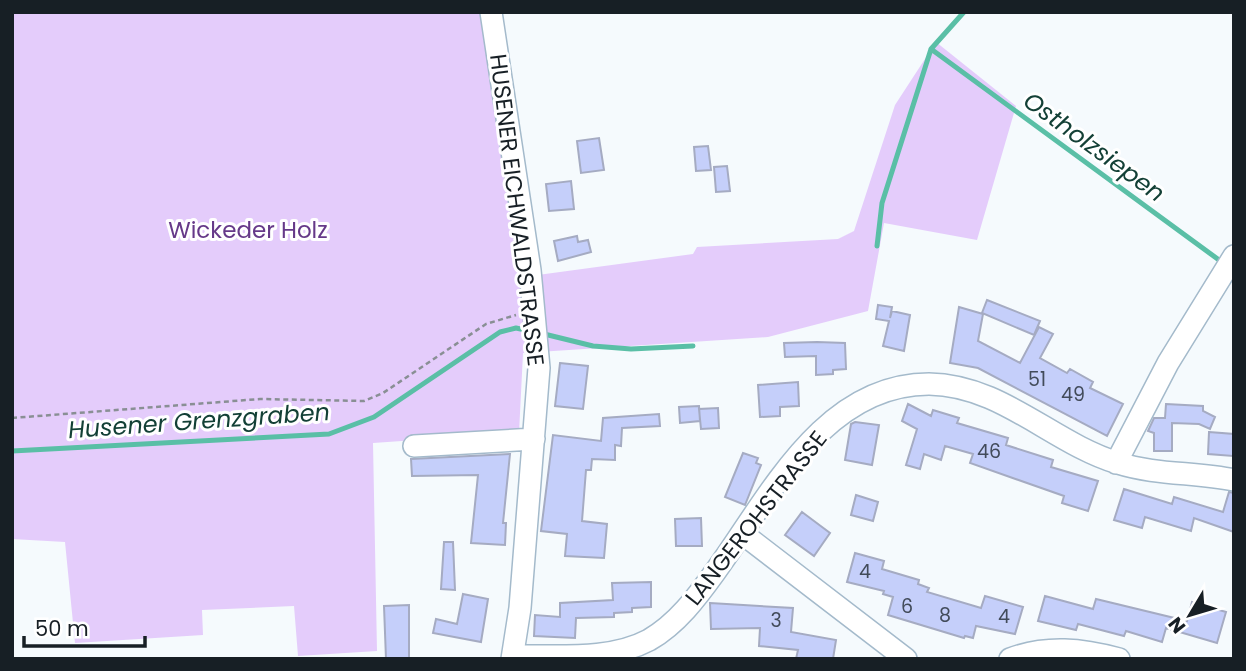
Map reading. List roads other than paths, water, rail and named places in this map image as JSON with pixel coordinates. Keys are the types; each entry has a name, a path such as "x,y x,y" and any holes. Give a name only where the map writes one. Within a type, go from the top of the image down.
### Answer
{"street":[{"name":"HUSENER EICHWALDSTRASSE","path":"491,12 517,181 539,368 513,658"},
{"path":"1116,463 1168,363 1234,257"},
{"name":"LANGEROHSTRASSE","path":"513,658 619,652 648,640 674,623 821,430 849,408 872,396 899,388 929,384 967,389 1012,408 1116,463 1151,471 1234,480"},
{"path":"414,446 534,439"},
{"path":"743,534 906,659"},
{"path":"1010,659 1062,649 1086,650 1119,659"}],"waterway":[{"name":"Husener Grenzgraben","path":"877,246 882,203 931,49 964,12"},
{"name":"Ostholzsiepen","path":"931,49 1219,260 1225,258"},
{"name":"Husener Grenzgraben","path":"12,451 329,434 374,417 500,332 516,328 530,331"},
{"name":"Husener Grenzgraben","path":"540,333 593,346 631,349 693,346"}],"park label":[{"name":"Wickeder Holz","path":"248,230"}]}
